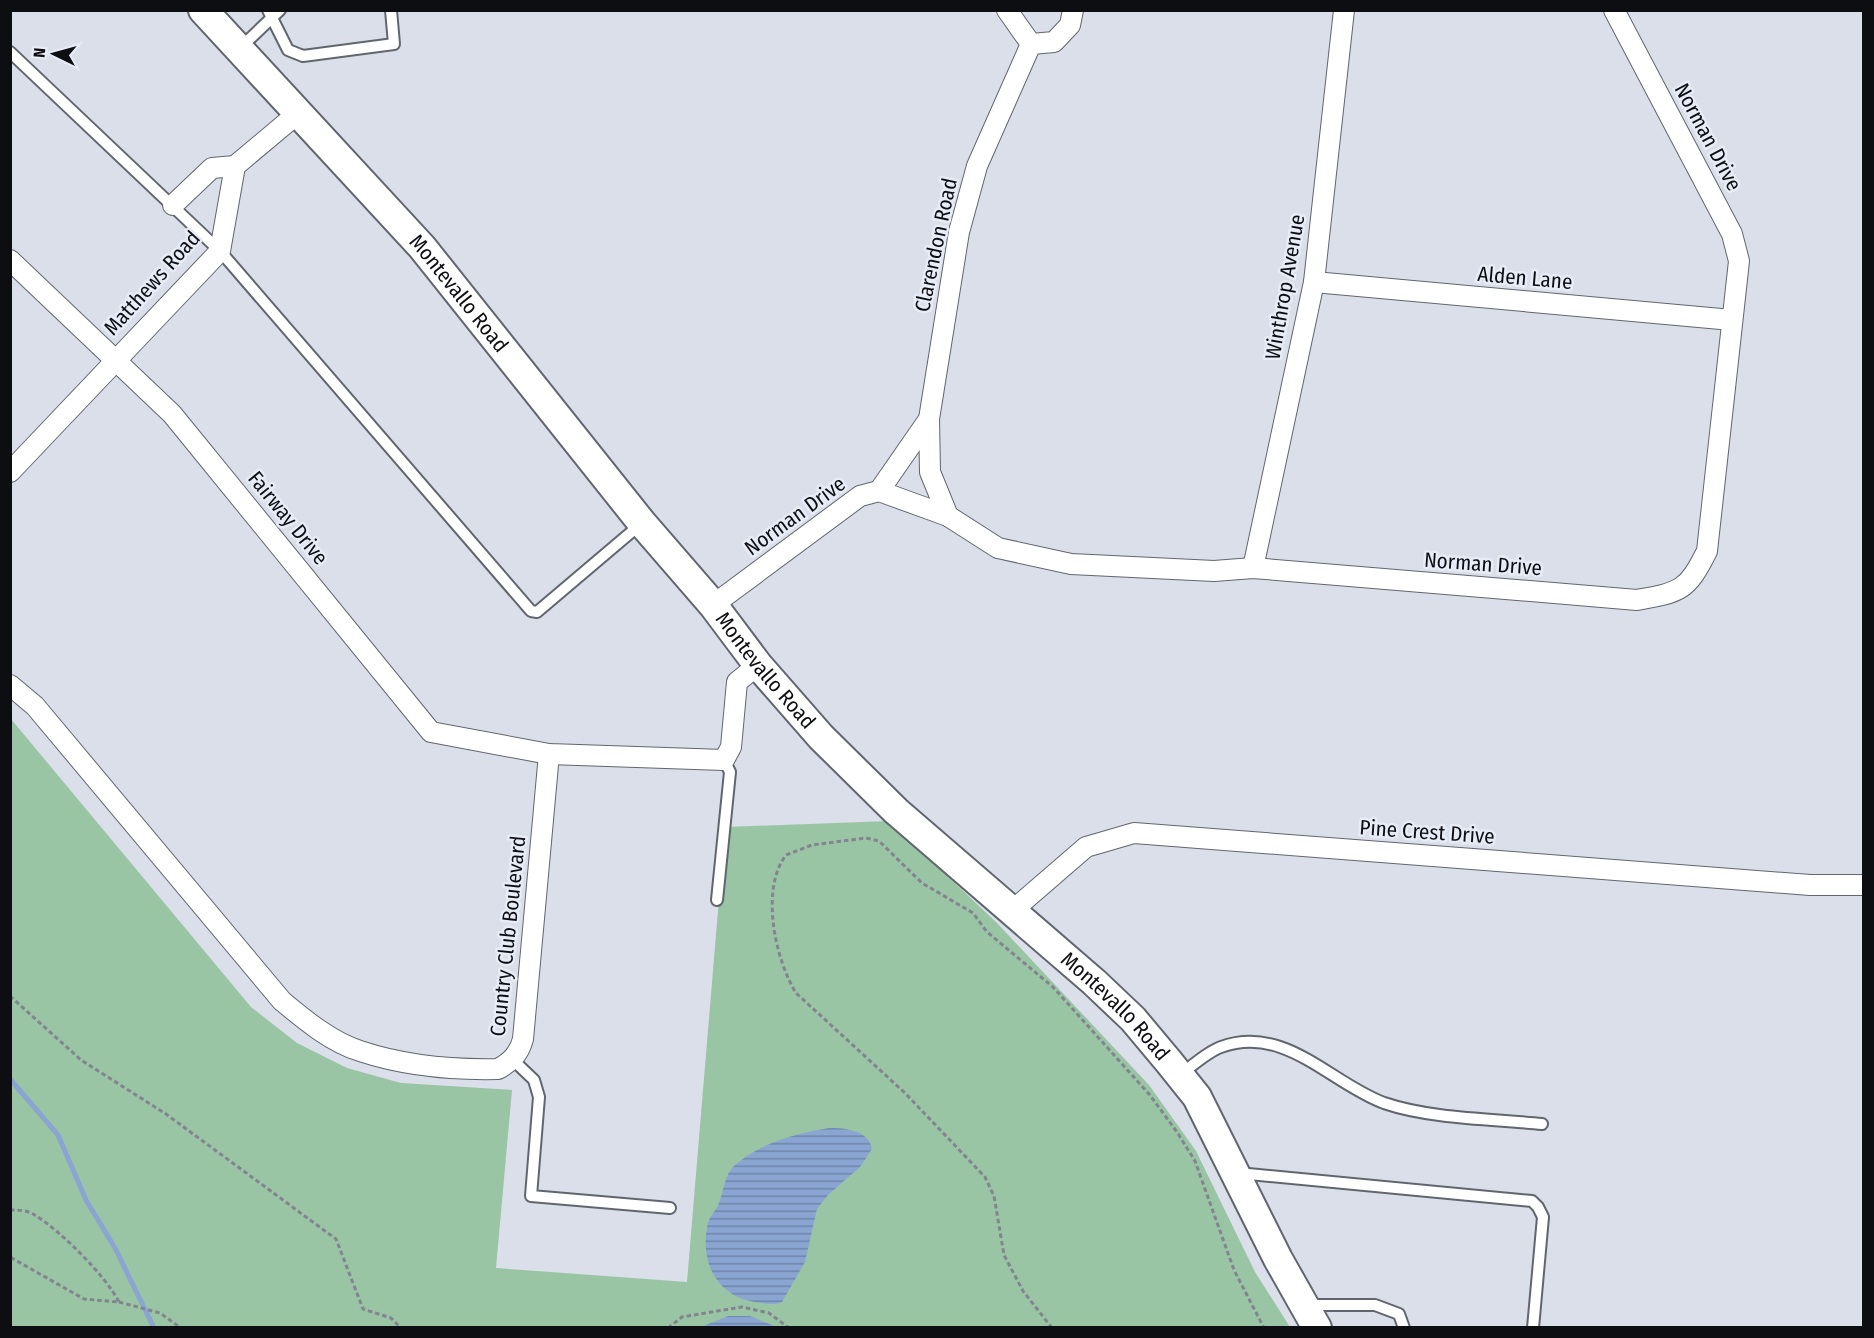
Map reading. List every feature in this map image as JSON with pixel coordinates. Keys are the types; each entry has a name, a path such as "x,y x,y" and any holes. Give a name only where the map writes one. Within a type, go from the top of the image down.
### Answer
{"main road":[{"name":"Montevallo Road","path":"203,10 422,247 642,523 713,605 758,665 821,737 896,811 1132,1019 1197,1097 1310,1316"}],"street":[{"path":"1007,10 1031,44 1054,42 1070,25 1073,10"},
{"name":"Winthrop Avenue","path":"1253,568 1314,282 1344,10"},
{"name":"Norman Drive","path":"713,605 860,496 879,491 948,516 998,548 1071,564 1214,571 1253,568 1637,600 1673,593 1693,579 1707,550 1739,261 1732,234 1614,10"},
{"name":"Clarendon Road","path":"879,491 929,420 959,232 977,166 1031,44"},
{"path":"173,205 212,168 235,166 297,114"},
{"name":"Matthews Road","path":"10,472 220,251 235,166"},
{"name":"Fairway Drive","path":"10,260 172,414 431,732 549,754"},
{"name":"Alden Lane","path":"1314,282 1732,320"},
{"path":"929,420 930,472 948,516"},
{"path":"549,754 724,760 731,747 737,682 758,665"},
{"name":"Country Club Boulevard","path":"10,685 35,706 261,979 309,1024 358,1051 403,1061 498,1069 512,1059 520,1049 523,1039 549,754"},
{"name":"Pine Crest Drive","path":"1012,911 1086,847 1134,833 1810,885 1863,885"}],"lane":[{"path":"239,50 269,15 280,10"},
{"path":"269,15 288,50 303,56 394,44 391,10"},
{"path":"10,52 220,251 531,611 537,612 642,523"},
{"path":"717,900 730,772 724,760"},
{"path":"1179,1075 1219,1048 1236,1043 1263,1043 1287,1048 1311,1059 1360,1092 1385,1103 1409,1109 1542,1124"},
{"path":"512,1059 534,1080 538,1089 540,1112 531,1196 670,1208"},
{"path":"1236,1172 1532,1201 1543,1217 1533,1328"},
{"path":"1310,1316 1375,1305 1399,1314 1404,1328"}],"path":[{"path":"1052,1328 1023,1291 1004,1255 994,1196 985,1177 905,1093 796,993 789,981 772,922 776,875 786,855 812,845 866,838 879,841 922,883 973,913 987,932 1053,987 1149,1094 1195,1161 1234,1270 1264,1328"},
{"path":"10,996 81,1060 166,1114 336,1239 363,1309 391,1318 401,1328"},
{"path":"10,1210 32,1214 44,1222 97,1271 111,1286 119,1302"},
{"path":"10,1257 84,1299 119,1302 160,1312 181,1328"},
{"path":"668,1328 682,1317 742,1307 769,1313 789,1328"}],"green space":[{"path":"11,719 251,1007 297,1043 347,1068 401,1083 512,1090 496,1268 687,1282 725,827 889,821 997,923 1149,1085 1196,1151 1255,1272 1290,1327 11,1328"}],"water":[{"path":"829,1128 855,1131 866,1138 872,1149 860,1167 828,1195 817,1209 805,1262 782,1302 772,1304 755,1302 730,1292 721,1284 709,1263 706,1237 709,1220 718,1206 731,1169 745,1157 767,1145 792,1136"},
{"path":"728,1316 750,1316 777,1327 701,1327"}],"waterway":[{"path":"10,1079 58,1135 86,1200 115,1248 154,1328"}]}
